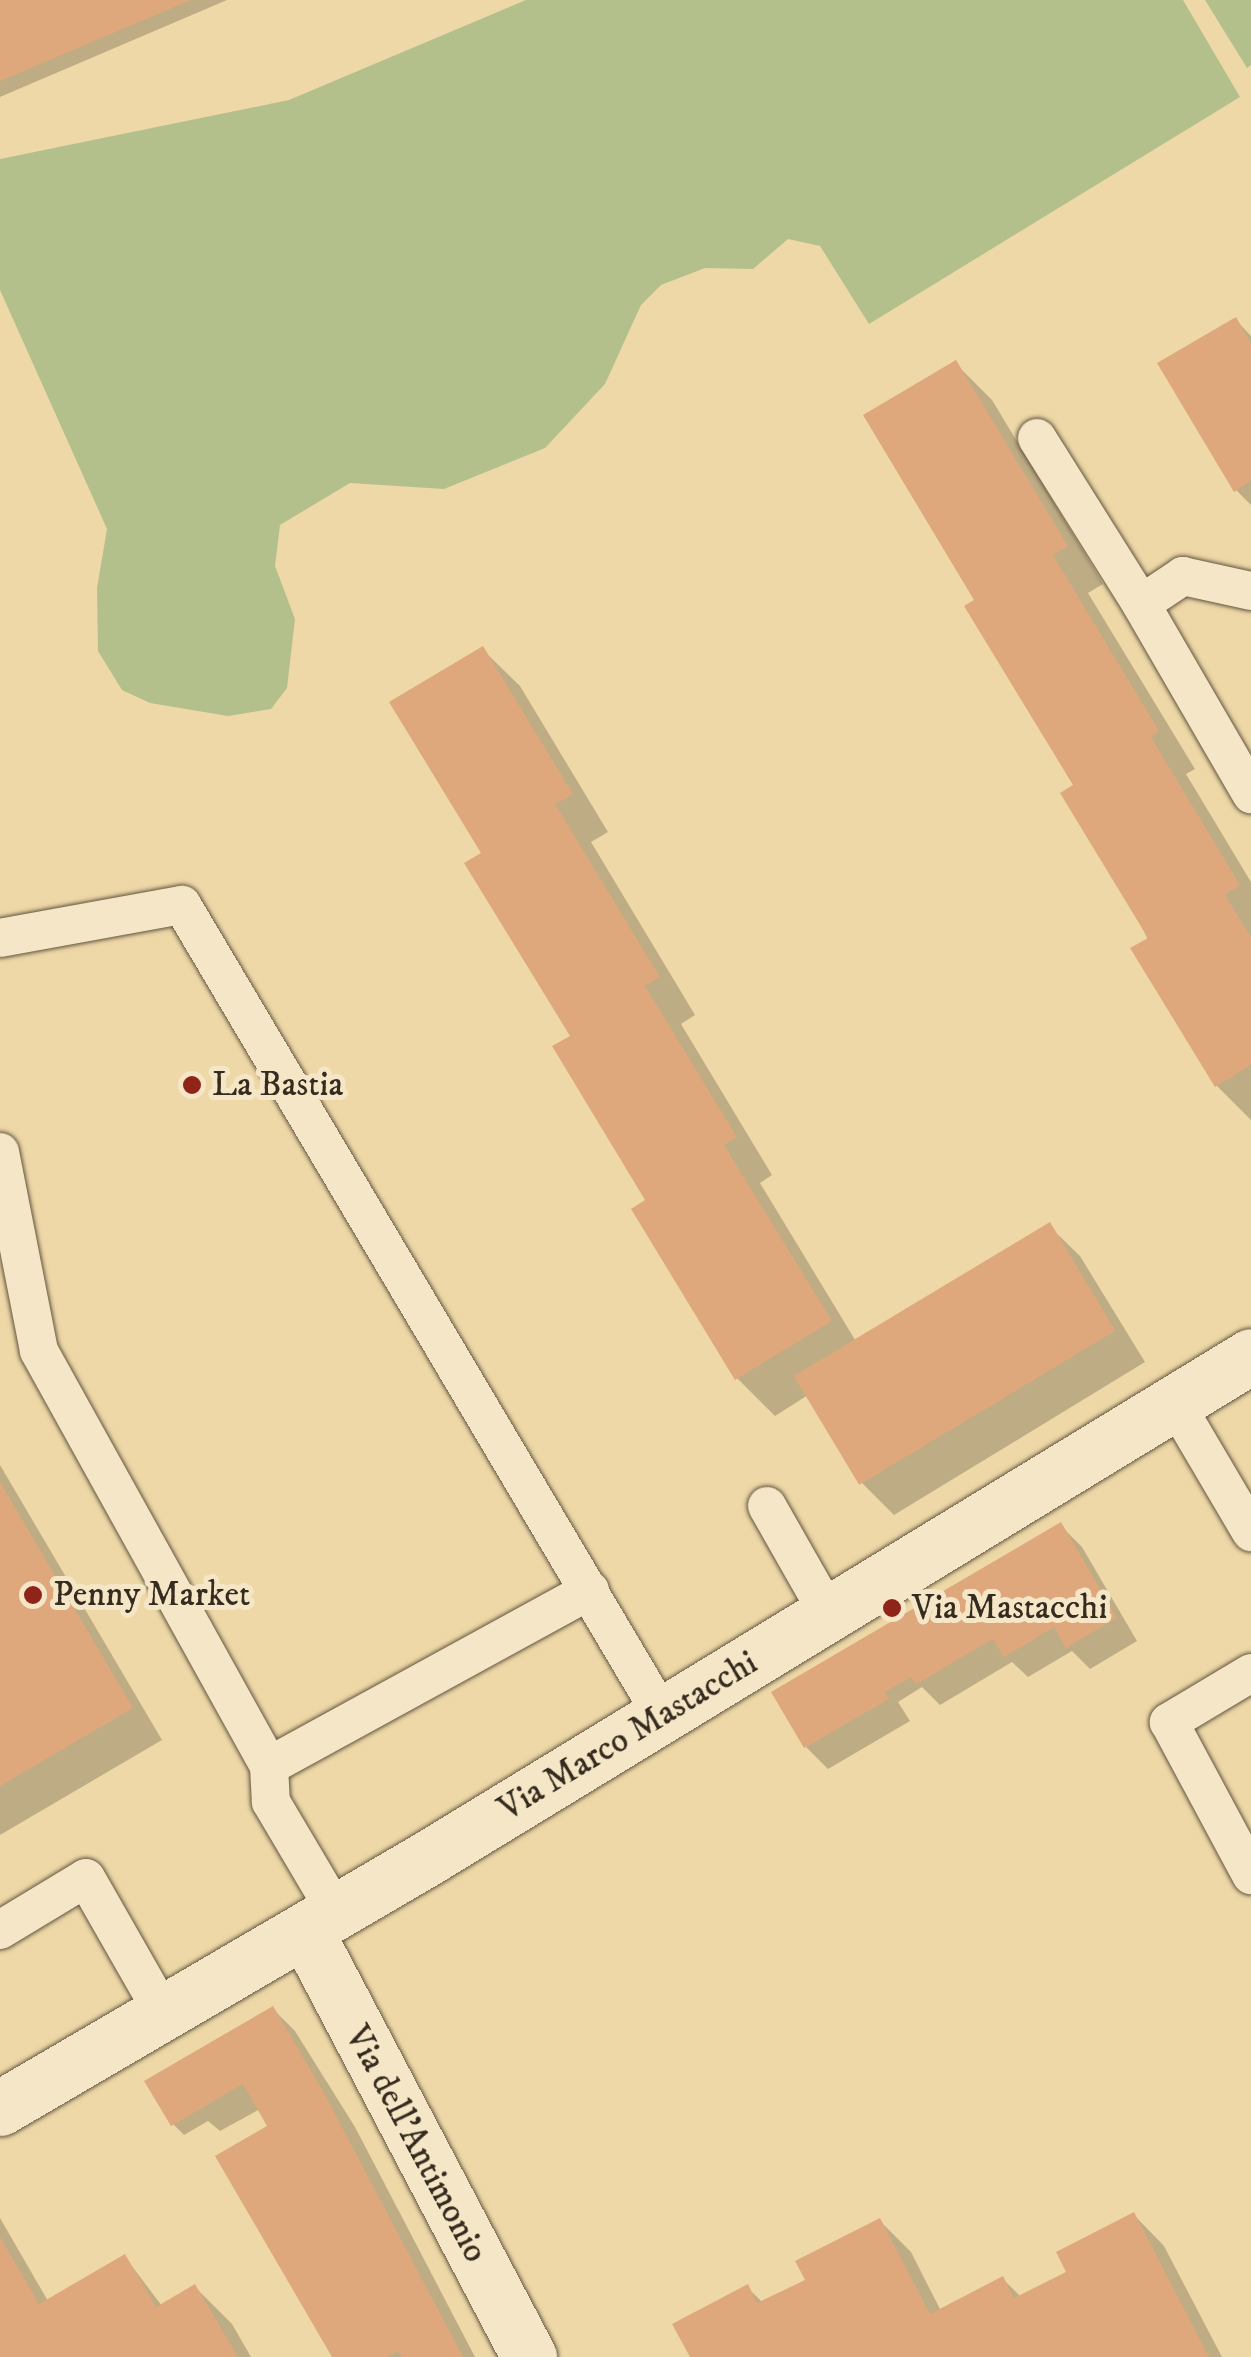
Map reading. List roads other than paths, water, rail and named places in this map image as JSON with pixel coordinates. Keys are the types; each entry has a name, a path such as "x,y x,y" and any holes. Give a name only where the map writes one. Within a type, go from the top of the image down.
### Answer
{"street":[{"name":"Via Marco Mastacchi","path":"0,2108 320,1921 1251,1356"},
{"name":"Via dell'Antimonio","path":"320,1921 529,2357"}],"lane":[{"path":"1037,438 1251,794"},
{"path":"1140,604 1183,576 1251,591"},
{"path":"0,938 182,905 662,1715"},
{"path":"0,1152 16,1323 39,1352 269,1766 271,1802 320,1921"},
{"path":"1175,1403 1251,1532"},
{"path":"767,1506 828,1615"},
{"path":"269,1766 590,1590"},
{"path":"1251,1673 1169,1722 1251,1876"},
{"path":"0,1930 86,1878 162,2013"}],"place":[{"name":"La Bastia","path":"192,1085"},
{"name":"Penny Market","path":"33,1595"},
{"name":"Via Mastacchi","path":"892,1608"}]}
